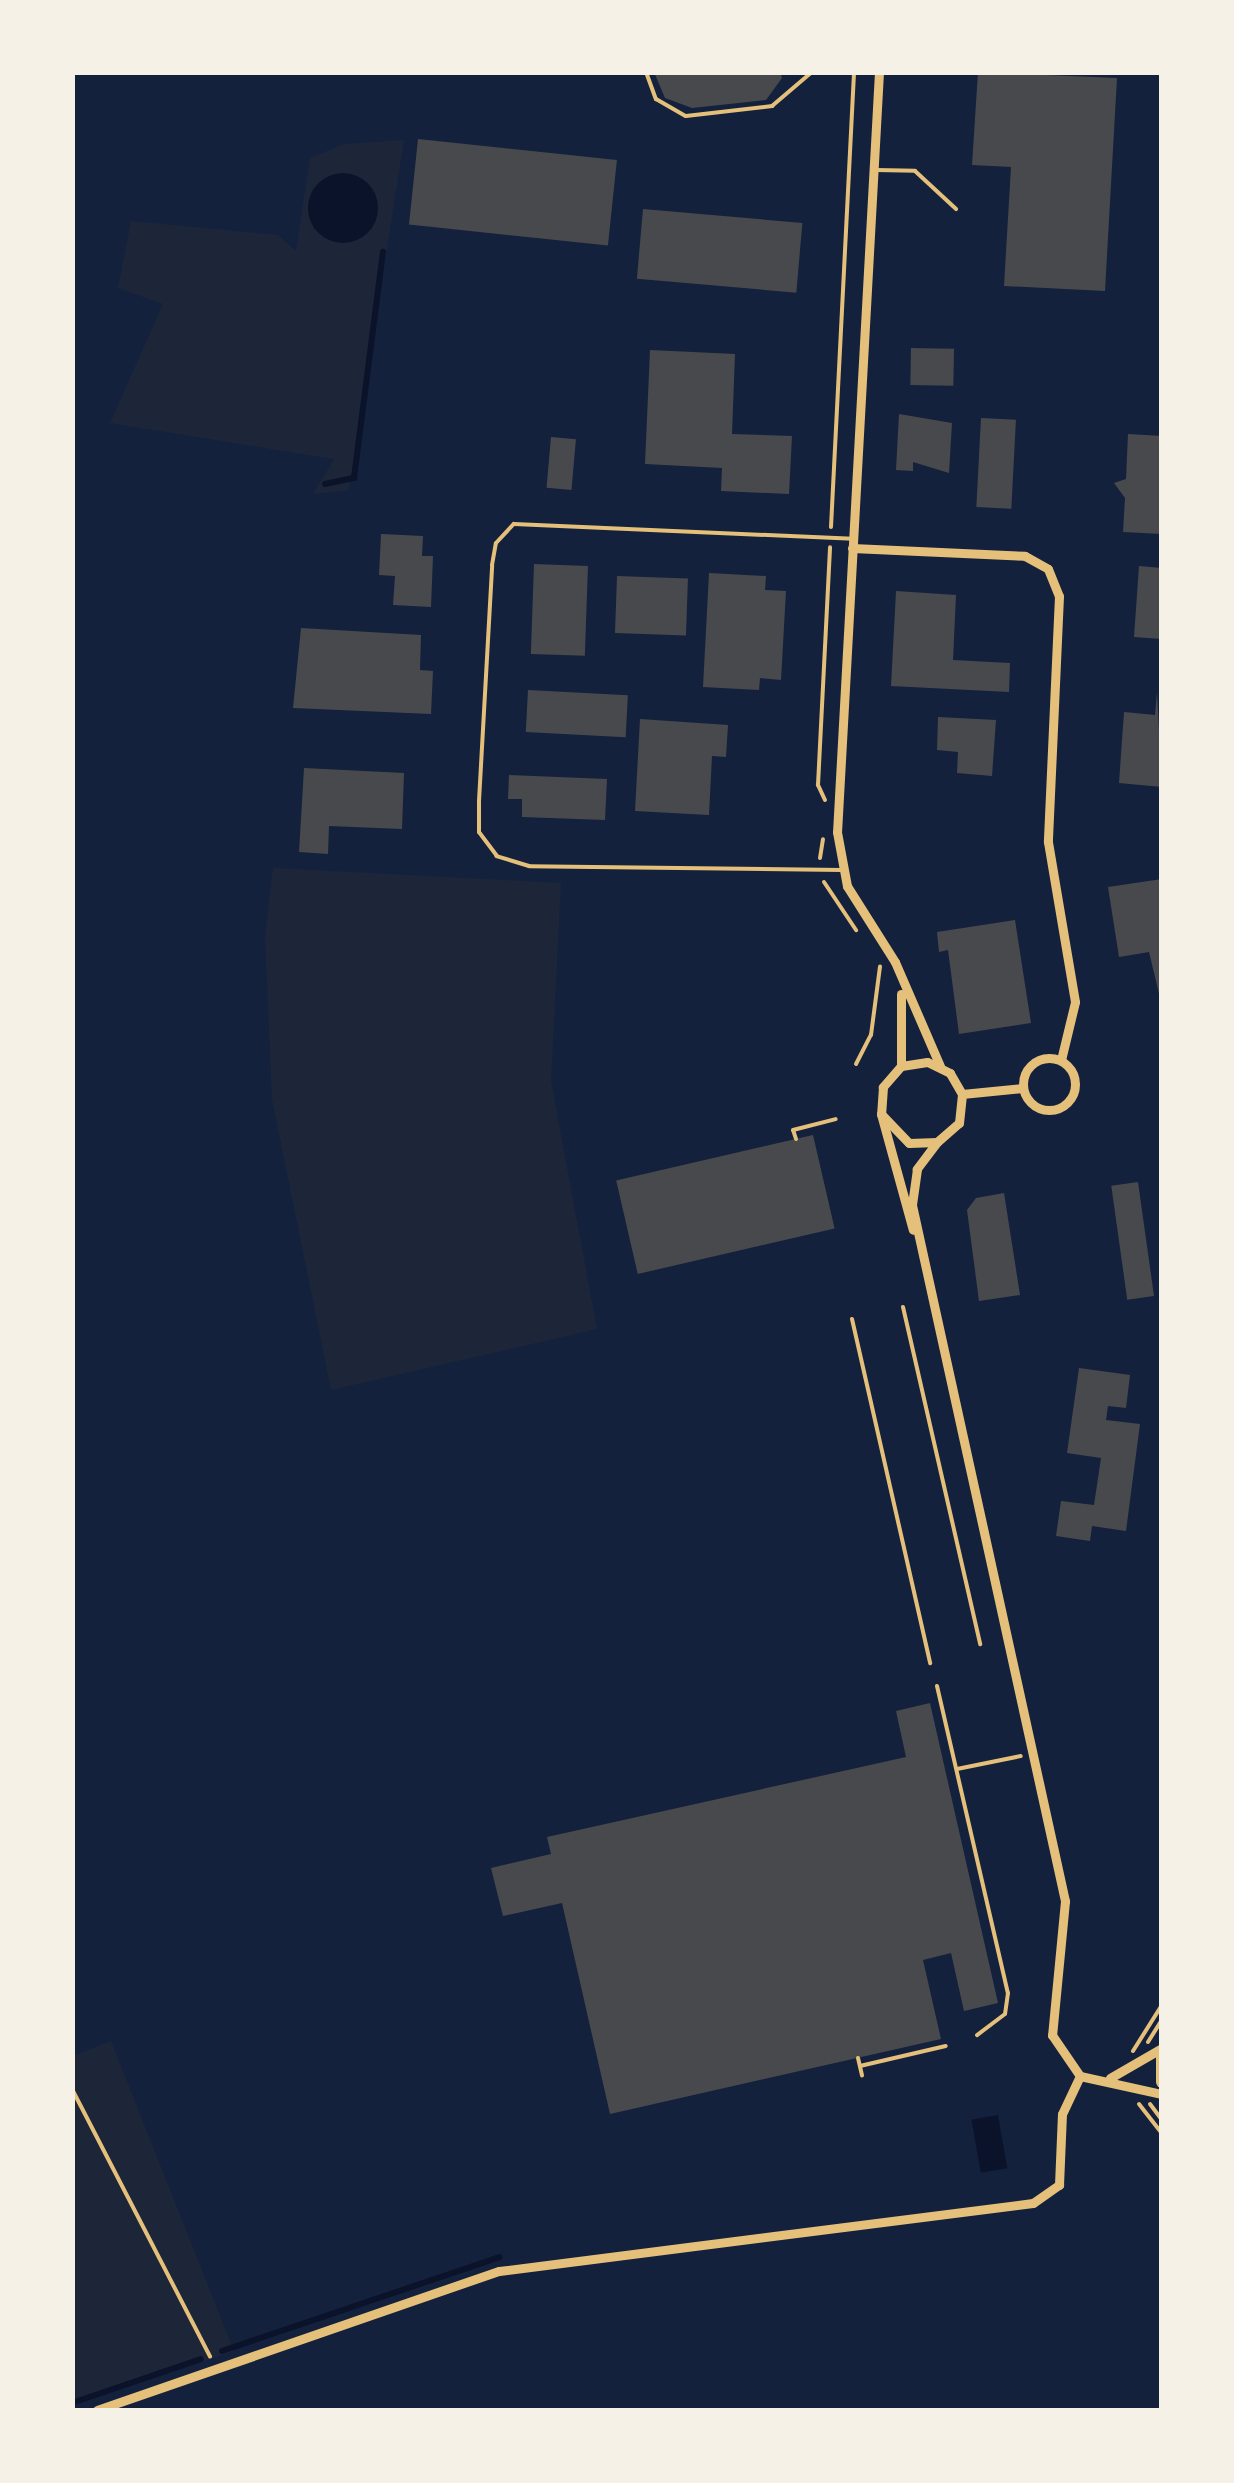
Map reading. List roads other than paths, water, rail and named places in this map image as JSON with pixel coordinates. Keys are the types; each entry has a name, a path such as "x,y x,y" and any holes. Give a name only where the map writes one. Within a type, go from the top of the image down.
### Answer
{"main road":[{"path":"1162,2056 1162,2082"}],"street":[{"path":"879,72 852,543 842,870 894,962 940,1066 962,1094 958,1122 938,1142 914,1180 917,1237"},
{"path":"852,543 1025,556 1048,569 1059,596 1048,842 1075,1002 1061,1060 1075,1082 1064,1104 1039,1108 1023,1088"},
{"path":"894,962 902,1066 883,1087 881,1114 917,1237 1064,1901 1052,2035 1080,2076 1162,2094"},
{"path":"1023,1088 1037,1060 1061,1060"},
{"path":"902,1066 940,1066"},
{"path":"962,1094 1023,1088"},
{"path":"881,1114 909,1143 938,1142"},
{"path":"1103,2080 1162,2048"},
{"path":"97,2410 531,2264 1033,2203 1059,2185 1062,2114 1080,2076"}],"lane":[{"path":"874,170 916,171 956,209"},
{"path":"842,870 529,866 497,856 479,832 478,802 492,565 496,542 514,524 852,543"}],"waterway":[{"path":"325,484 354,478 383,252"},
{"path":"222,2351 499,2257"},
{"path":"72,2403 201,2359"}]}
